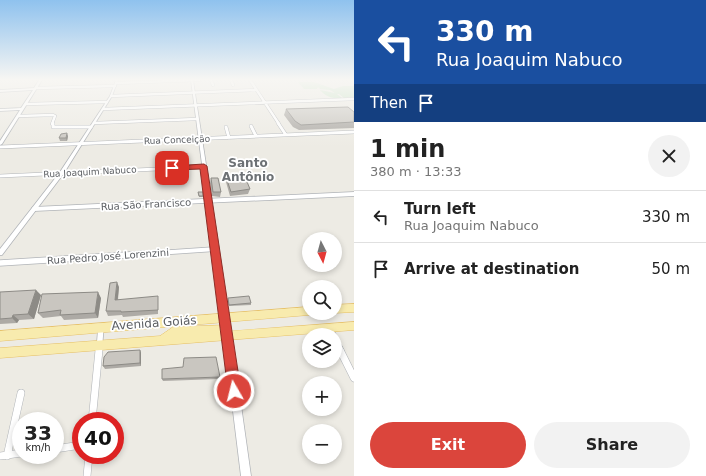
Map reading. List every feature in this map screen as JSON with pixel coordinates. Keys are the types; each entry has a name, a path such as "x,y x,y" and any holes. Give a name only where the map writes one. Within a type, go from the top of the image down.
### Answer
{"main road":[{"path":"342,309 354,308"},
{"name":"Avenida Goiás","path":"0,336 302,312"},
{"name":"Avenida Goiás","path":"342,329 354,326"},
{"name":"Avenida Goiás","path":"0,353 163,340 226,333 302,332"}],"street":[{"path":"0,144 26,104 98,102"},
{"path":"0,253 62,173 107,102"},
{"path":"103,109 259,102"},
{"path":"264,102 286,135"},
{"path":"195,105 246,476"},
{"path":"0,110 23,109"},
{"path":"18,116 53,115 55,116 53,127 91,127"},
{"path":"94,123 197,119"},
{"path":"226,126 229,138"},
{"path":"251,126 256,136"},
{"name":"Rua Conceição","path":"0,147 354,132"},
{"name":"Rua Joaquim Nabuco","path":"0,176 204,166"},
{"name":"Rua São Francisco","path":"34,209 354,194"},
{"name":"Rua Pedro José Lorenzini","path":"0,263 216,249"},
{"path":"93,412 102,327"},
{"path":"342,353 354,378"},
{"path":"3,456 21,393"},
{"path":"87,476 88,464"}],"building":[{"path":"348,107 354,112 354,122 301,125 295,121 286,109"},
{"path":"67,133 66,138 59,138 61,134"},
{"path":"226,177 245,177 250,189 231,192"},
{"path":"211,178 218,178 221,192 213,192"},
{"path":"198,192 203,192 203,196 199,196"},
{"path":"117,282 115,300 158,296 158,310 121,312 106,311 110,283"},
{"path":"36,290 28,314 13,315 12,318 0,319 0,292"},
{"path":"98,292 95,313 60,315 61,310 38,313 42,294"},
{"path":"249,296 251,303 229,305 228,298"},
{"path":"140,350 140,363 103,366 104,357 108,352"},
{"path":"216,357 220,377 162,379 162,369 183,367 184,358"}],"district":[{"name":"Santo Antônio","path":"248,170"}],"route":[{"path":"172,168 204,166 234,391"}]}
